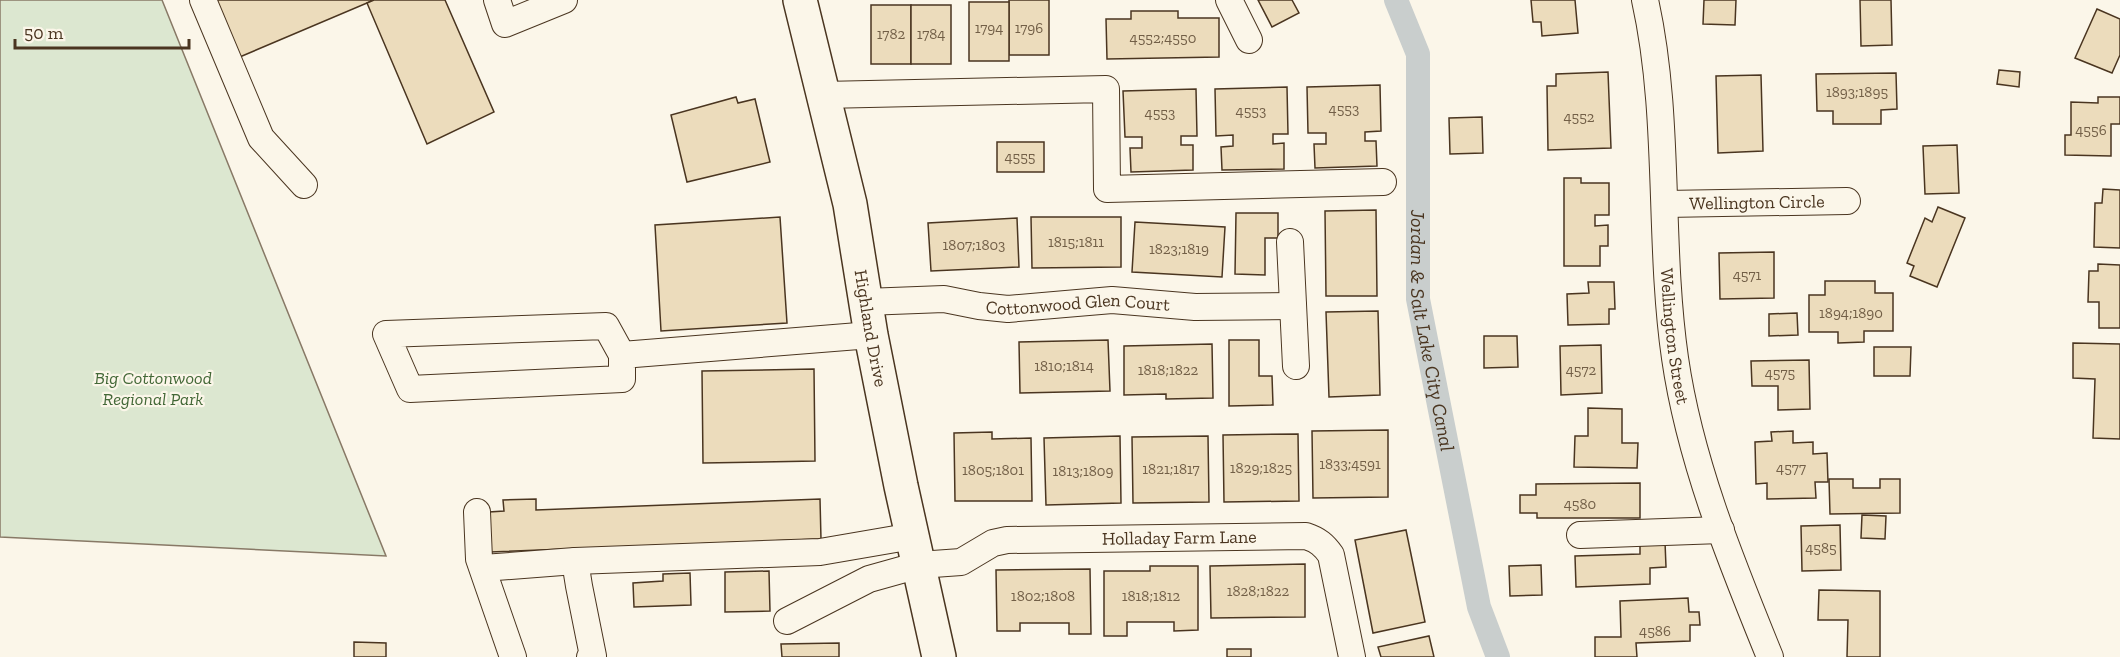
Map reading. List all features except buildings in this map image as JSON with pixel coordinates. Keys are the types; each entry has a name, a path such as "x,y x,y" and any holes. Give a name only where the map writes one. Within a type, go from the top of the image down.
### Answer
{"main road":[{"name":"Highland Drive","path":"800,0 850,204 871,335 901,486 939,657"}],"street":[{"path":"203,0 261,138 303,185"},
{"path":"497,0 505,24 564,0"},
{"path":"1229,0 1249,40"},
{"name":"Wellington Street","path":"1645,0 1658,88 1671,320 1681,394 1701,470 1721,530 1770,657"},
{"path":"824,95 1106,89 1107,189 1383,182"},
{"name":"Wellington Circle","path":"1665,204 1847,201"},
{"path":"1290,242 1296,366"},
{"name":"Cottonwood Glen Court","path":"865,302 944,298 979,306 1008,309 1112,300 1195,308 1293,306"},
{"path":"606,326 622,355 622,379 410,389 386,334 606,326"},
{"path":"622,355 871,335"},
{"path":"477,512 479,559 513,657"},
{"path":"1580,535 1721,530"},
{"name":"Holladay Farm Lane","path":"916,550 961,562 993,543 1007,540 1306,536 1325,545 1331,555 1352,657"},
{"path":"483,568 575,561 916,550"},
{"path":"787,621 916,550"},
{"path":"575,561 593,656 590,657"}],"green space":[{"name":"Big Cottonwood Regional Park","path":"0,0 162,0 386,556 0,537"}],"waterway":[{"name":"Jordan & Salt Lake City Canal","path":"1396,0 1418,54 1418,299 1479,607 1498,657"}]}
